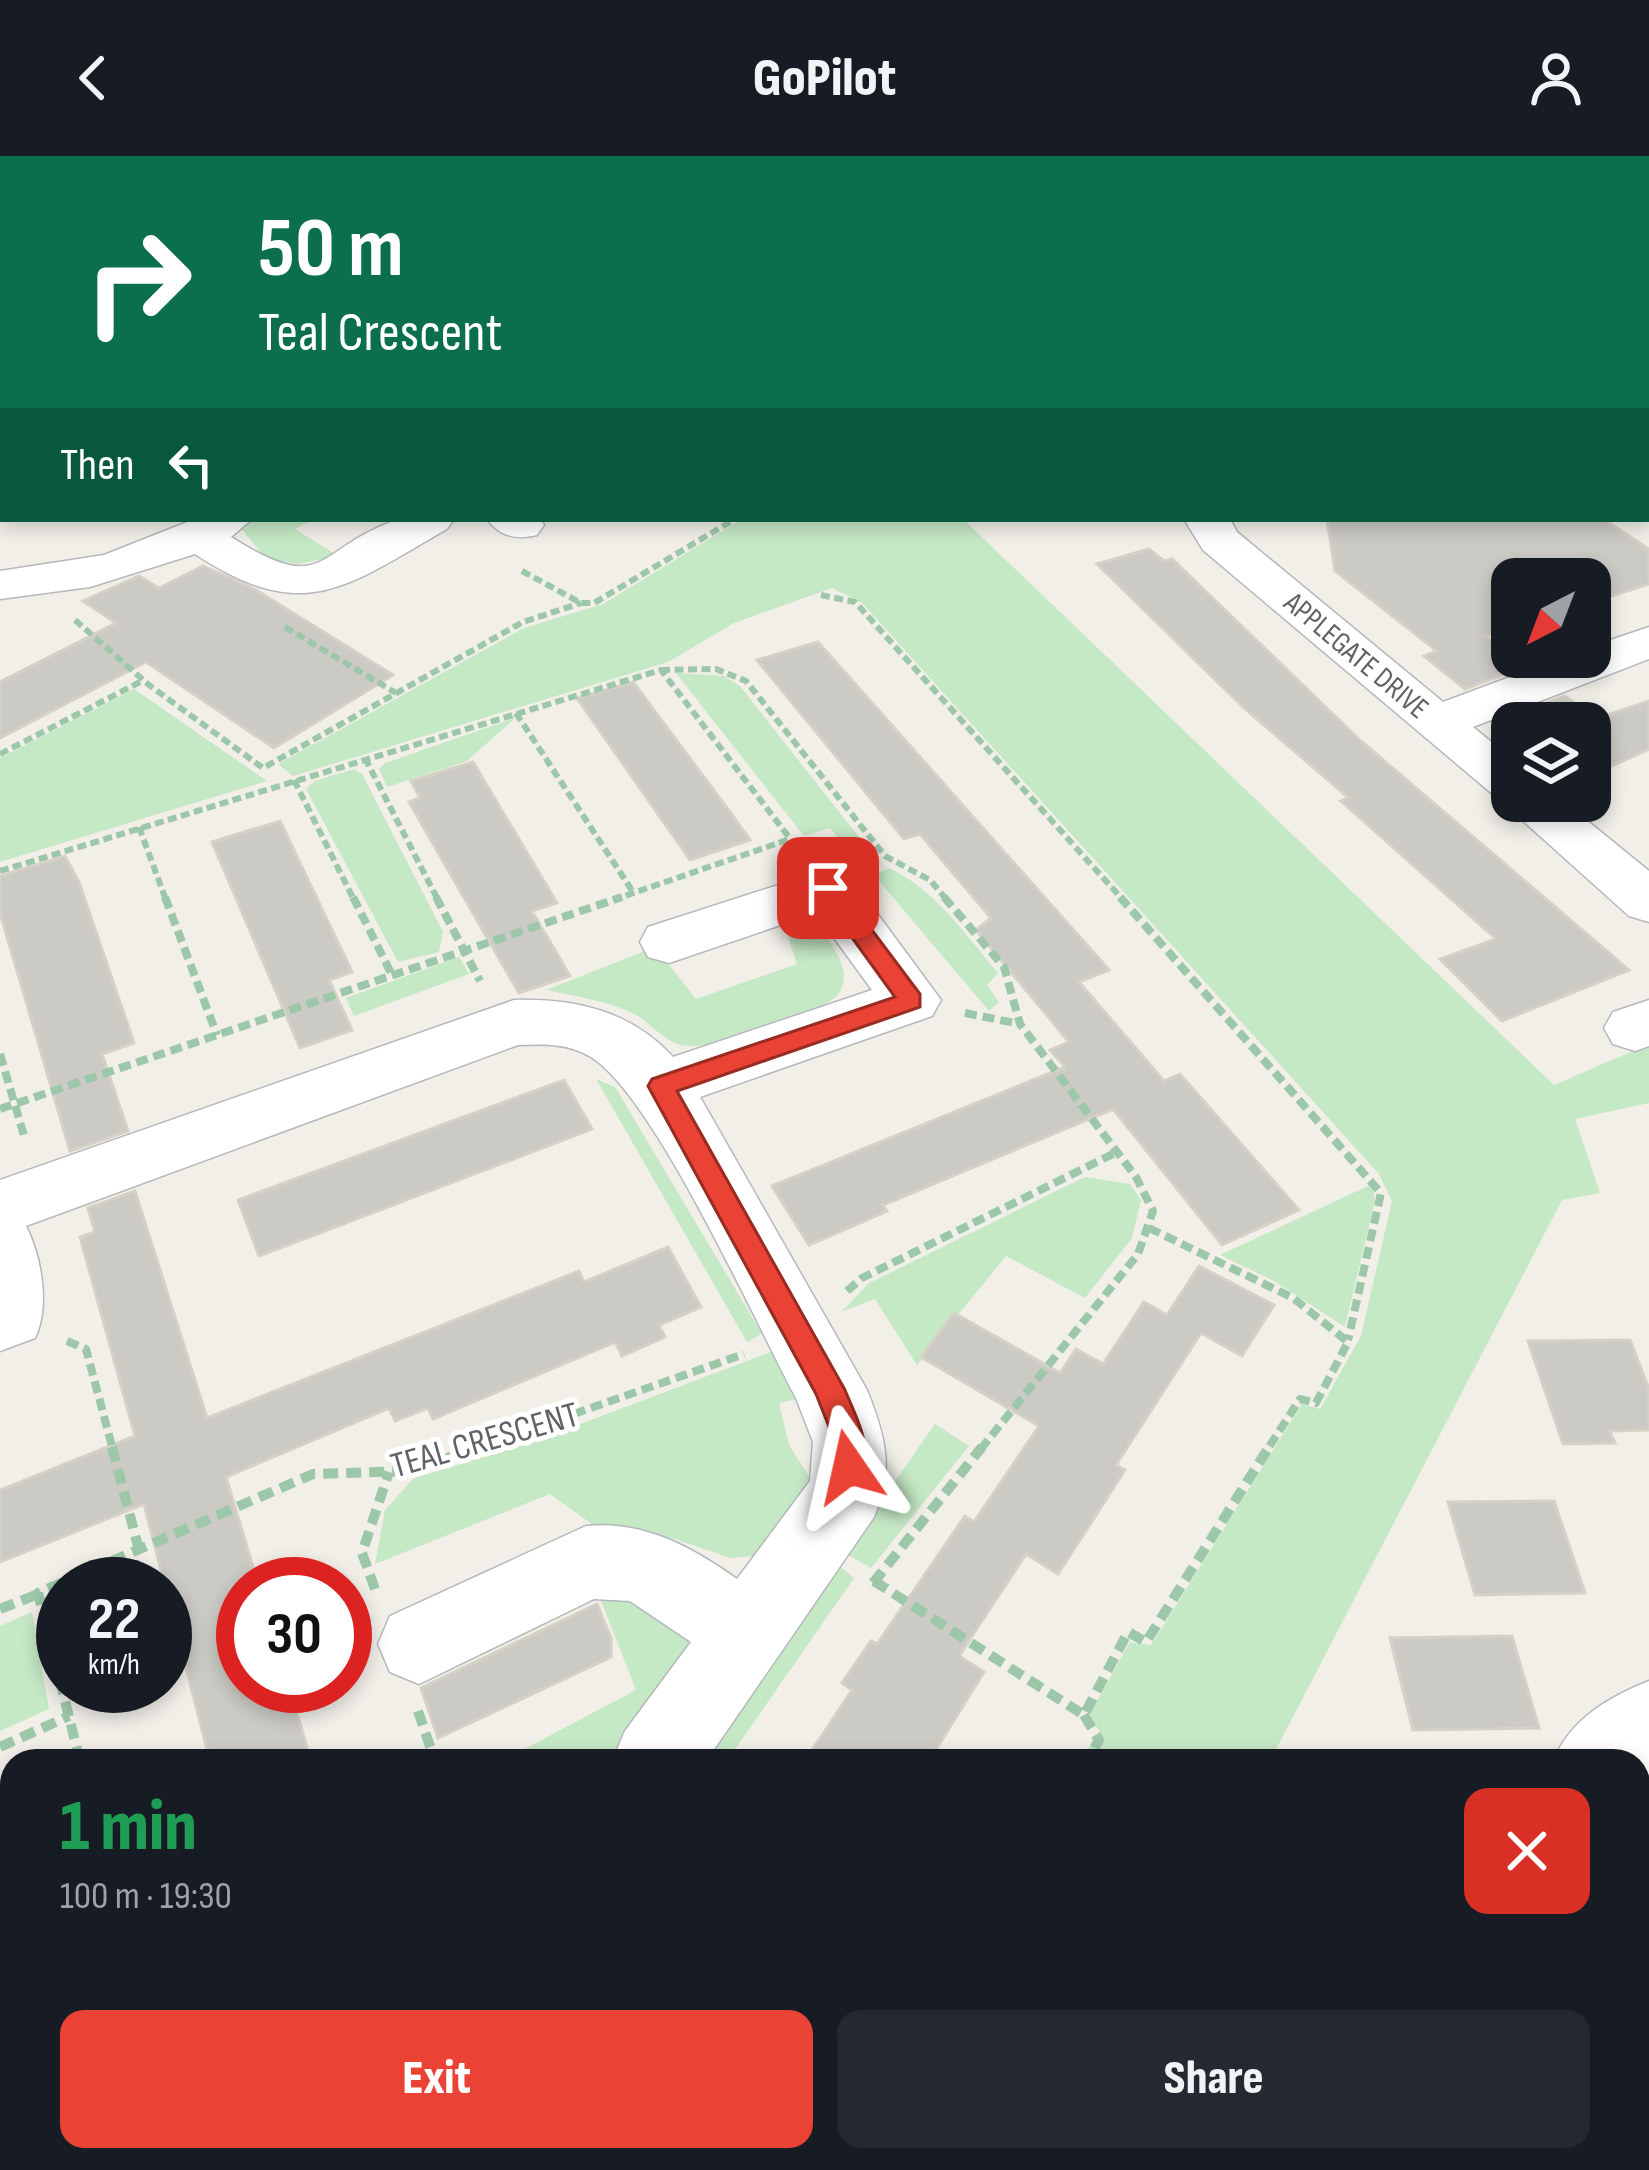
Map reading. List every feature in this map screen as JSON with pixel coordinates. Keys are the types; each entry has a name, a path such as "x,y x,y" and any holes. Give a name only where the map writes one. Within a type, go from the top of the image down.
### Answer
{"street":[{"path":"6,585 110,570 214,528 281,580 326,574 425,522"},
{"name":"APPLEGATE DRIVE","path":"1209,522 1220,540 1491,770"},
{"path":"1435,723 1649,642"},
{"path":"1553,822 1649,902"},
{"path":"662,1086 911,1000 828,888 669,942"},
{"path":"23,1199 503,1025 558,1019 632,1049 662,1086 799,1334 850,1442 848,1492 664,1749"},
{"path":"0,1242 5,1319"},
{"path":"419,1644 586,1563 612,1557 642,1562 746,1635"},
{"path":"1613,1749 1649,1723"}],"path":[{"path":"433,522 580,603"},
{"path":"263,768 523,622 580,603 594,603 731,522"},
{"path":"281,580 265,601 252,607 396,693"},
{"path":"6,585 101,638 144,680 280,784"},
{"path":"821,595 855,602 1382,1193 1348,1342 1316,1403 1300,1399 1146,1642 1128,1632 1084,1715"},
{"path":"0,871 661,670 714,668 732,671 746,681 885,856 930,880 1004,967 1020,1024 1117,1152 1153,1211 1138,1254 863,1594"},
{"path":"661,670 828,888"},
{"path":"0,754 144,680"},
{"path":"516,713 633,892"},
{"path":"365,758 503,1025"},
{"path":"294,780 392,975"},
{"path":"139,827 217,1035"},
{"path":"0,1109 790,839"},
{"path":"0,1054 12,1105 23,1199"},
{"name":"TEAL CRESCENT","path":"123,1557 314,1474 406,1471 550,1426 799,1334 862,1278 1117,1152"},
{"path":"1148,1228 1293,1298 1348,1342"},
{"path":"5,1319 86,1349 139,1550"},
{"path":"812,1541 1084,1715 1099,1740 1094,1749"},
{"name":"TEAL CRESCENT","path":"0,1609 36,1594"},
{"path":"67,1713 77,1749"},
{"path":"0,1747 68,1716"}],"green space":[{"path":"249,522 308,522 295,529 338,556 298,564 265,558 241,528"},
{"path":"737,522 966,522 1554,1085 1649,1044 1649,1103 1575,1119 1600,1193 1562,1200 1276,1749 1088,1749 1102,1737 1090,1714 1130,1642 1151,1645 1302,1404 1320,1409 1361,1336 1392,1201 1379,1174 862,603 832,588 734,623 668,662 293,776 278,764 524,628 603,604"},
{"path":"676,673 724,676 740,686 873,855 857,861 830,828 804,836"},
{"path":"134,689 267,781 0,862 0,758"},
{"path":"515,718 467,761 387,787 379,769 385,763"},
{"path":"354,769 362,774 443,932 439,952 398,962 306,789 315,781"},
{"path":"889,868 935,901 998,973 987,985 999,1002 989,1011 874,875"},
{"path":"804,924 824,932 836,953 843,967 841,990 817,1009 723,1041 681,1045 624,1009 546,990 655,947 696,999 797,964 785,927"},
{"path":"459,957 469,974 354,1016 346,998"},
{"path":"596,1079 615,1087 762,1334 747,1342"},
{"path":"1085,1177 1130,1184 1141,1200 1132,1238 1085,1298 1006,1256 917,1365 875,1299 841,1312 869,1283"},
{"path":"1372,1184 1375,1200 1345,1327 1274,1281 1220,1255"},
{"path":"776,1350 803,1398 779,1403 789,1445 810,1478 789,1526 754,1556 730,1558 672,1538 596,1527 550,1494 375,1564 385,1510 414,1478 528,1444"},
{"path":"935,1424 969,1446 871,1568 845,1553"},
{"path":"841,1567 854,1578 735,1749 709,1749"},
{"path":"636,1589 688,1620 688,1653 619,1749 525,1749 636,1690 600,1598"},
{"path":"32,1612 36,1713 40,1713 0,1731 0,1626"}],"building":[{"path":"1327,522 1608,522 1649,549 1649,584 1611,596 1611,558 1491,558 1491,634 1485,636 1491,640 1494,678 1465,689 1424,656 1437,651 1335,571"},
{"path":"1149,549 1164,561 1172,559 1361,741 1629,970 1502,1021 1440,959 1496,939 1341,801 1349,798 1244,708 1097,564"},
{"path":"203,566 251,587 393,675 274,748 146,662 0,738 0,682 116,623 83,601 139,576 159,588"},
{"path":"818,642 1109,970 1079,982 1164,1081 1180,1074 1299,1210 1222,1245 1113,1109 883,1205 887,1211 809,1245 772,1186 1065,1067 1050,1050 1069,1042 976,930 991,918 920,834 904,839 757,660"},
{"path":"633,682 750,840 690,860 577,698"},
{"path":"1649,701 1649,749 1611,766 1611,714"},
{"path":"473,762 557,903 532,911 570,976 519,993 409,802 420,798 411,781"},
{"path":"280,821 352,972 329,980 352,1030 300,1048 212,842"},
{"path":"65,856 79,882 134,1043 102,1054 128,1131 70,1151 0,913 0,876"},
{"path":"564,1080 592,1129 259,1256 238,1200"},
{"path":"135,1191 207,1418 579,1271 584,1282 668,1247 701,1307 659,1325 665,1337 622,1356 615,1342 433,1419 428,1408 395,1421 389,1408 226,1477 250,1557 216,1557 216,1713 297,1713 307,1749 207,1749 192,1691 192,1557 158,1557 144,1504 0,1562 0,1490 135,1436 80,1237 95,1232 88,1208"},
{"path":"1199,1266 1274,1305 1242,1356 1201,1333 1116,1465 1125,1470 1058,1574 1026,1554 959,1656 984,1672 936,1749 813,1749 852,1690 842,1683 871,1641 877,1644 965,1516 974,1522 1039,1426 921,1357 954,1313 1060,1373 1076,1349 1103,1364 1144,1302 1167,1315"},
{"path":"1630,1340 1649,1389 1649,1430 1610,1431 1615,1443 1563,1444 1528,1341"},
{"path":"1554,1501 1585,1593 1475,1595 1448,1502"},
{"path":"597,1604 611,1638 611,1657 438,1738 421,1688"},
{"path":"1512,1636 1539,1728 1413,1730 1390,1638"}],"route":[{"path":"828,888 911,1000 662,1086 830,1390 850,1442 849,1467"}]}
